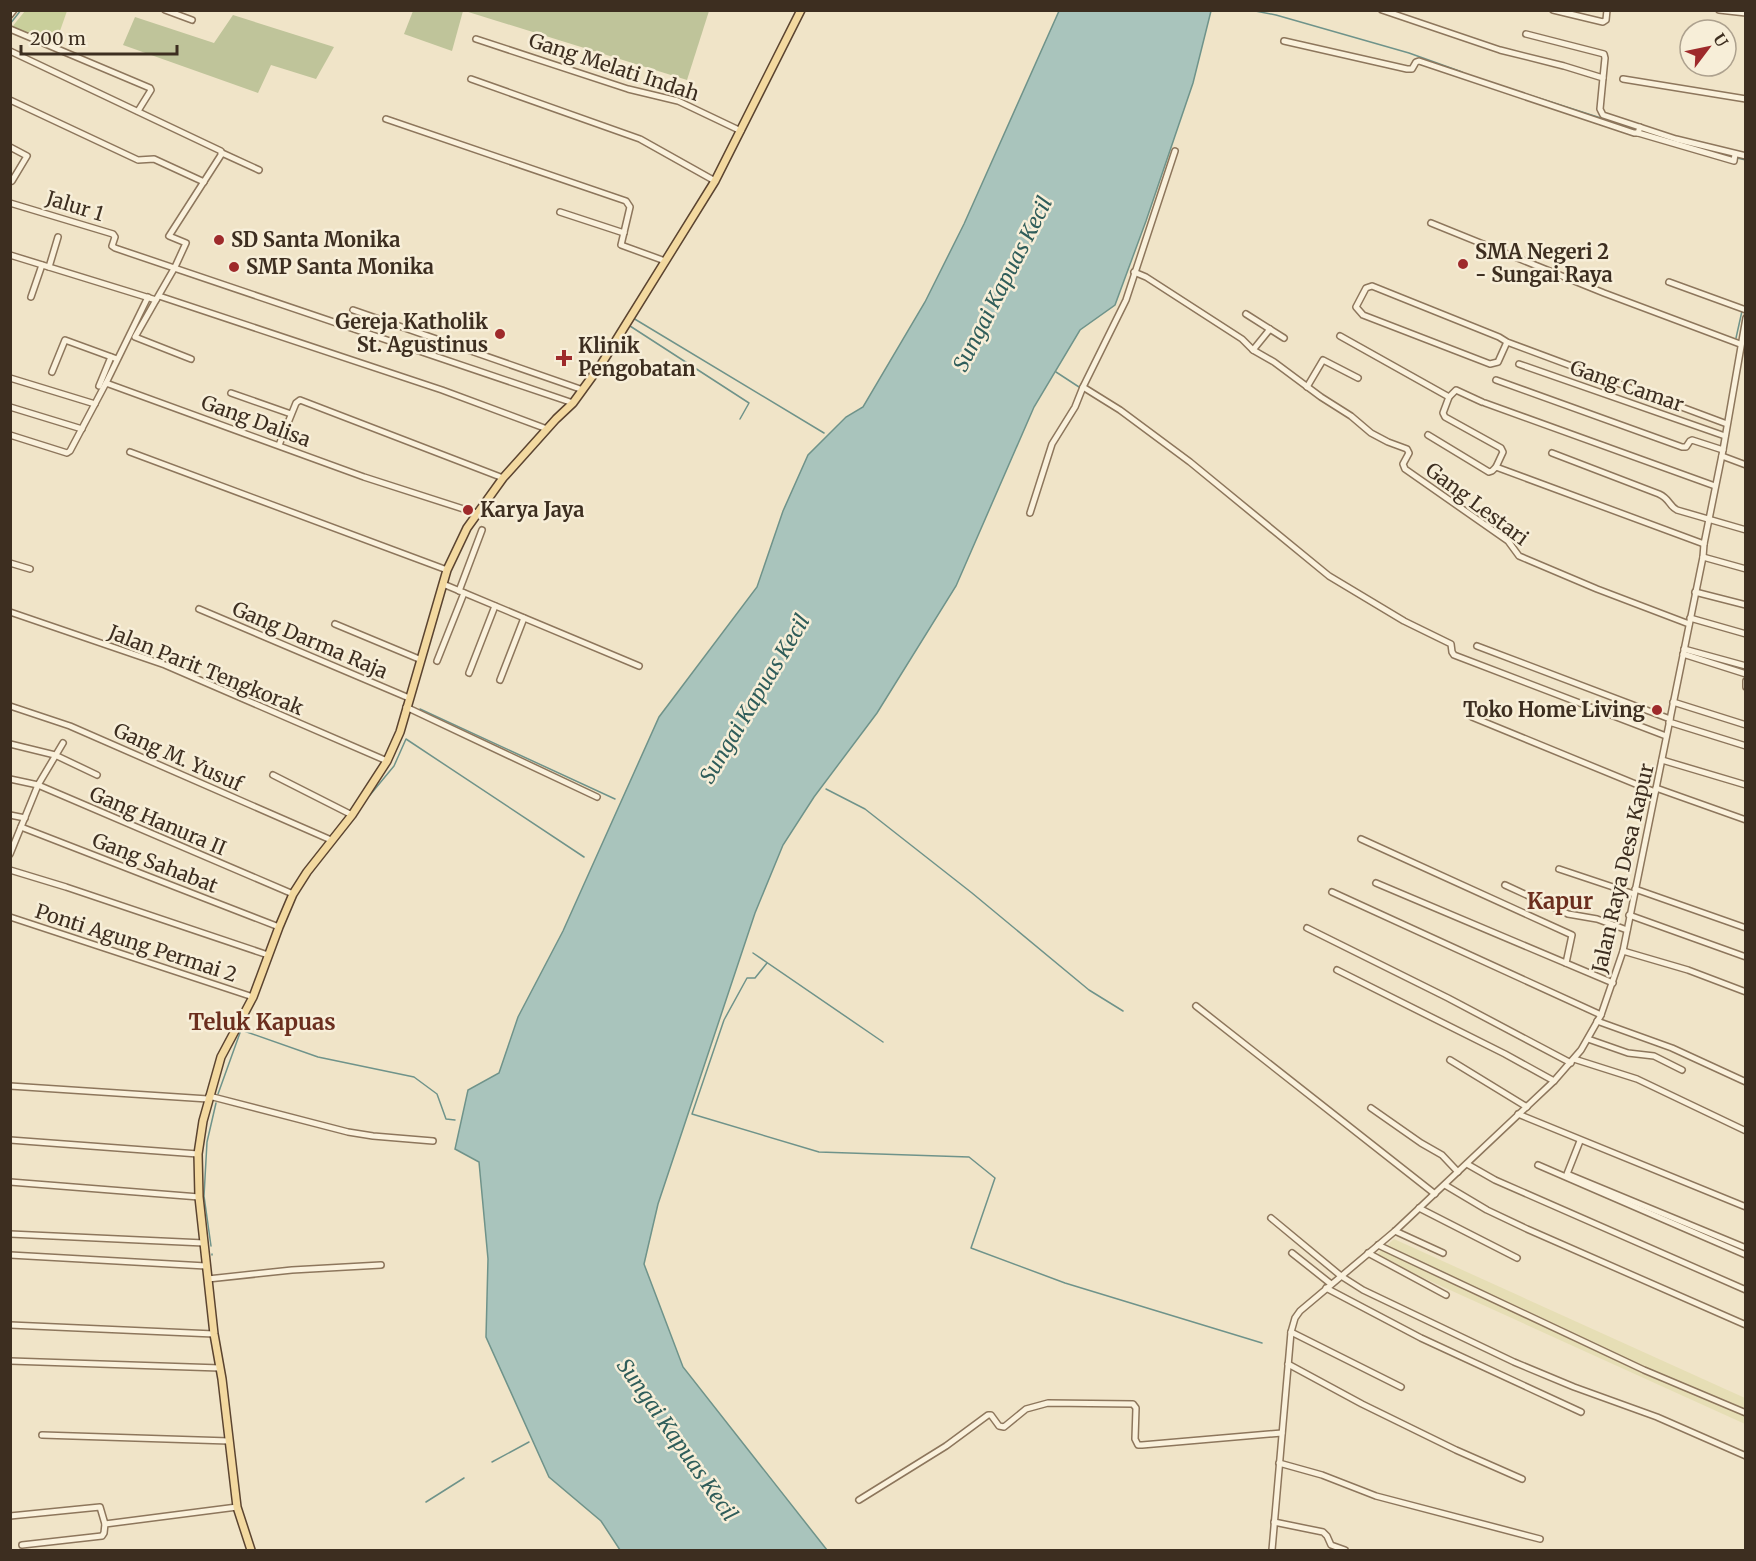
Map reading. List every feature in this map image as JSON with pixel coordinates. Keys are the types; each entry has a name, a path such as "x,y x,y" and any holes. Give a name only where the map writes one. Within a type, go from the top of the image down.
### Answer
{"main road":[{"path":"251,1551 237,1507 199,1197 198,1154 203,1121 220,1057 253,997 293,894 352,815 387,761 400,732 419,659 447,570 461,539 476,513 503,478 573,403 602,363 715,181 801,10"}],"street":[{"path":"10,15 14,10"},
{"path":"165,10 192,20"},
{"path":"1382,10 1500,51 1603,78"},
{"path":"1553,10 1603,22 1606,20 1607,10"},
{"path":"1719,10 1746,13"},
{"path":"10,29 150,87 151,90 138,111"},
{"path":"1526,34 1604,54 1600,109 1602,114 1639,130"},
{"name":"Gang Melati Indah","path":"476,39 628,89 678,101 741,131"},
{"path":"1284,41 1407,69 1413,68 1417,61 1435,65 1693,147 1735,157 1746,156"},
{"path":"10,51 259,170"},
{"path":"471,79 640,139 715,181"},
{"path":"1623,79 1746,99"},
{"path":"10,100 138,160 154,159 204,182"},
{"path":"386,119 626,201 630,207 622,247 665,261"},
{"path":"10,147 26,155 12,181"},
{"path":"1030,513 1052,444 1075,408 1125,300 1175,151"},
{"path":"191,359 135,337 186,243 169,236 222,153"},
{"name":"Jalur 1","path":"10,203 113,234 115,237 112,246 115,248 175,267"},
{"path":"560,212 624,233"},
{"path":"1431,223 1604,293 1740,344"},
{"path":"49,267 57,237"},
{"path":"10,255 148,297 158,298 442,390 547,429"},
{"path":"31,297 42,265"},
{"path":"175,267 573,403"},
{"name":"Gang Lestari","path":"1134,272 1242,339 1253,350 1274,362 1380,438 1407,449 1409,453 1403,464 1405,469 1508,541 1519,556 1597,590 1690,621"},
{"path":"1669,282 1746,310"},
{"path":"1507,342 1498,362 1490,364 1363,315 1356,307 1366,288 1372,286 1499,336 1507,342 1727,424"},
{"path":"10,435 70,451 148,297"},
{"path":"353,310 583,390"},
{"path":"1246,314 1284,338"},
{"name":"Jalan Raya Desa Kapur","path":"1272,1551 1291,1332 1295,1318 1328,1286 1395,1231 1554,1081 1573,1061 1601,1015 1623,951 1703,556 1742,354 1740,344 1746,318"},
{"path":"1253,350 1270,329"},
{"path":"1340,336 1449,397"},
{"path":"52,372 65,340 117,359"},
{"path":"99,387 111,357"},
{"path":"1307,387 1323,360 1358,378"},
{"name":"Gang Camar","path":"1519,364 1725,436"},
{"path":"10,378 95,404"},
{"path":"1496,380 1682,447 1686,447 1691,440 1746,465"},
{"name":"Gang Dalisa","path":"106,383 364,477 476,513"},
{"path":"1083,387 1120,410 1190,462 1329,576 1404,621 1451,644 1454,655 1666,736"},
{"path":"1428,435 1489,472 1496,467 1503,450 1445,417 1442,411 1449,397 1458,390 1483,403 1715,486"},
{"path":"231,393 291,414"},
{"path":"279,445 296,403 300,400 503,478"},
{"path":"10,406 82,429"},
{"path":"130,452 447,570"},
{"path":"1552,453 1659,494 1667,498 1672,507 1677,510 1746,530"},
{"path":"1496,467 1704,544"},
{"path":"437,661 482,530"},
{"path":"1703,556 1746,569"},
{"path":"10,563 30,569"},
{"path":"443,584 639,666"},
{"path":"1695,592 1746,605"},
{"path":"469,673 495,606"},
{"name":"Gang Darma Raja","path":"199,609 409,698"},
{"name":"Jalan Parit Tengkorak","path":"10,612 165,665 387,761"},
{"path":"500,680 524,618"},
{"path":"1690,621 1746,634"},
{"path":"335,624 419,659"},
{"path":"1477,646 1670,720 1746,746"},
{"path":"1684,651 1746,666"},
{"path":"1684,651 1746,674"},
{"path":"1746,681 1746,687"},
{"path":"1673,702 1746,725"},
{"name":"Gang M. Yusuf","path":"10,706 70,726 332,840"},
{"path":"406,707 597,797"},
{"path":"1472,717 1656,790 1746,820"},
{"path":"11,850 38,785 63,742"},
{"path":"10,744 55,755 97,775"},
{"path":"1662,760 1746,785"},
{"path":"273,774 352,815"},
{"name":"Gang Hanura II","path":"10,779 38,785 293,894"},
{"path":"10,815 25,818"},
{"name":"Gang Sahabat","path":"21,827 279,927"},
{"path":"1361,839 1572,935 1566,963"},
{"path":"1559,869 1635,891 1746,928"},
{"path":"10,870 268,955"},
{"path":"1377,883 1613,983"},
{"path":"1505,885 1568,914 1597,919 1627,930"},
{"path":"1332,892 1601,1015"},
{"path":"1629,915 1746,957"},
{"name":"Ponti Agung Permai 2","path":"10,917 253,997"},
{"path":"1307,928 1573,1061 1637,1079 1746,1131"},
{"path":"1623,951 1688,970 1746,992"},
{"path":"1337,970 1554,1081"},
{"path":"1196,1006 1434,1194"},
{"path":"1597,1021 1672,1048 1746,1082"},
{"path":"1588,1039 1628,1053 1654,1056 1682,1070"},
{"path":"1450,1060 1527,1107"},
{"path":"10,1086 209,1098 348,1132 433,1141"},
{"path":"1371,1108 1442,1155 1458,1172"},
{"path":"1518,1114 1746,1207"},
{"path":"10,1140 198,1154"},
{"path":"1580,1141 1567,1174 1746,1248"},
{"path":"1467,1164 1495,1180 1746,1290"},
{"path":"1538,1165 1746,1255"},
{"path":"10,1182 199,1197"},
{"path":"1445,1185 1487,1210 1527,1229 1746,1325"},
{"path":"1419,1208 1517,1258"},
{"path":"1271,1218 1341,1276 1362,1290 1485,1350 1574,1387 1657,1417 1746,1456"},
{"path":"1395,1231 1443,1253"},
{"path":"10,1234 204,1243"},
{"path":"1378,1245 1644,1370 1746,1413"},
{"path":"1292,1253 1328,1286 1420,1338 1581,1413"},
{"path":"1368,1253 1446,1295"},
{"path":"10,1255 206,1266"},
{"path":"208,1279 292,1270 381,1265"},
{"path":"10,1325 214,1334"},
{"path":"1291,1332 1401,1387"},
{"path":"10,1360 220,1368"},
{"path":"1288,1364 1362,1404 1522,1479"},
{"path":"860,1500 946,1446 988,1414 999,1426 1004,1427 1026,1409 1048,1403 1133,1404 1136,1408 1134,1439 1136,1443 1142,1445 1282,1433"},
{"path":"42,1436 229,1441"},
{"path":"1279,1463 1322,1475 1384,1498 1540,1539"},
{"path":"10,1516 100,1506 105,1524 102,1536 22,1545"},
{"path":"105,1524 237,1507"},
{"path":"1274,1522 1323,1532 1331,1545 1345,1551"}],"shaded area":[{"path":"1394,1239 1745,1398 1745,1424 1375,1256"}],"green space":[{"path":"709,10 687,80 465,11"},
{"path":"25,11 67,11 55,45 12,27"},
{"path":"413,11 463,11 452,51 404,34"},
{"path":"233,15 334,47 316,79 271,65 258,93 123,45 135,17 214,43"}],"water":[{"name":"Sungai Kapuas Kecil","path":"1059,11 1211,11 1193,83 1115,305 1080,330 1034,407 956,586 877,713 814,797 783,845 755,913 658,1204 644,1264 683,1367 827,1550 620,1550 601,1521 549,1477 486,1337 488,1259 479,1162 455,1149 468,1090 499,1073 518,1017 563,931 659,717 757,587 783,511 808,455 846,417 863,407 925,302 964,224"}],"waterway":[{"path":"10,24 21,10"},
{"path":"1250,10 1276,15 1409,53 1462,72"},
{"path":"1480,79 1635,129"},
{"path":"1696,147 1732,157"},
{"path":"1737,158 1746,160"},
{"path":"1745,296 1746,291"},
{"path":"1736,338 1742,311"},
{"path":"633,318 824,433"},
{"path":"630,326 749,403 740,419"},
{"path":"624,335 628,327"},
{"path":"613,354 620,342"},
{"path":"1056,372 1079,387"},
{"path":"1113,408 1131,421"},
{"path":"420,709 615,799"},
{"path":"370,795 394,766 406,739 584,857"},
{"path":"826,789 865,809 972,893 1089,990 1123,1011"},
{"path":"753,953 883,1042"},
{"path":"767,963 755,978 747,978 724,1020 692,1114 819,1152 969,1157 995,1178 971,1248 1065,1283 1262,1343"},
{"path":"218,1094 241,1030 318,1057 414,1077 437,1094 446,1119 455,1120"},
{"path":"211,1246 204,1196 207,1142 216,1103"},
{"path":"492,1462 529,1442"},
{"path":"426,1502 464,1478"}],"place":[{"name":"SD Santa Monika","path":"219,240"},
{"name":"SMA Negeri 2 - Sungai Raya","path":"1463,264"},
{"name":"SMP Santa Monika","path":"234,267"},
{"name":"Gereja Katholik St. Agustinus","path":"500,334"},
{"name":"Klinik Pengobatan","path":"564,358"},
{"name":"Karya Jaya","path":"468,510"},
{"name":"Toko Home Living","path":"1657,710"}],"district":[{"name":"Kapur","path":"1560,901"},
{"name":"Teluk Kapuas","path":"262,1022"}]}
